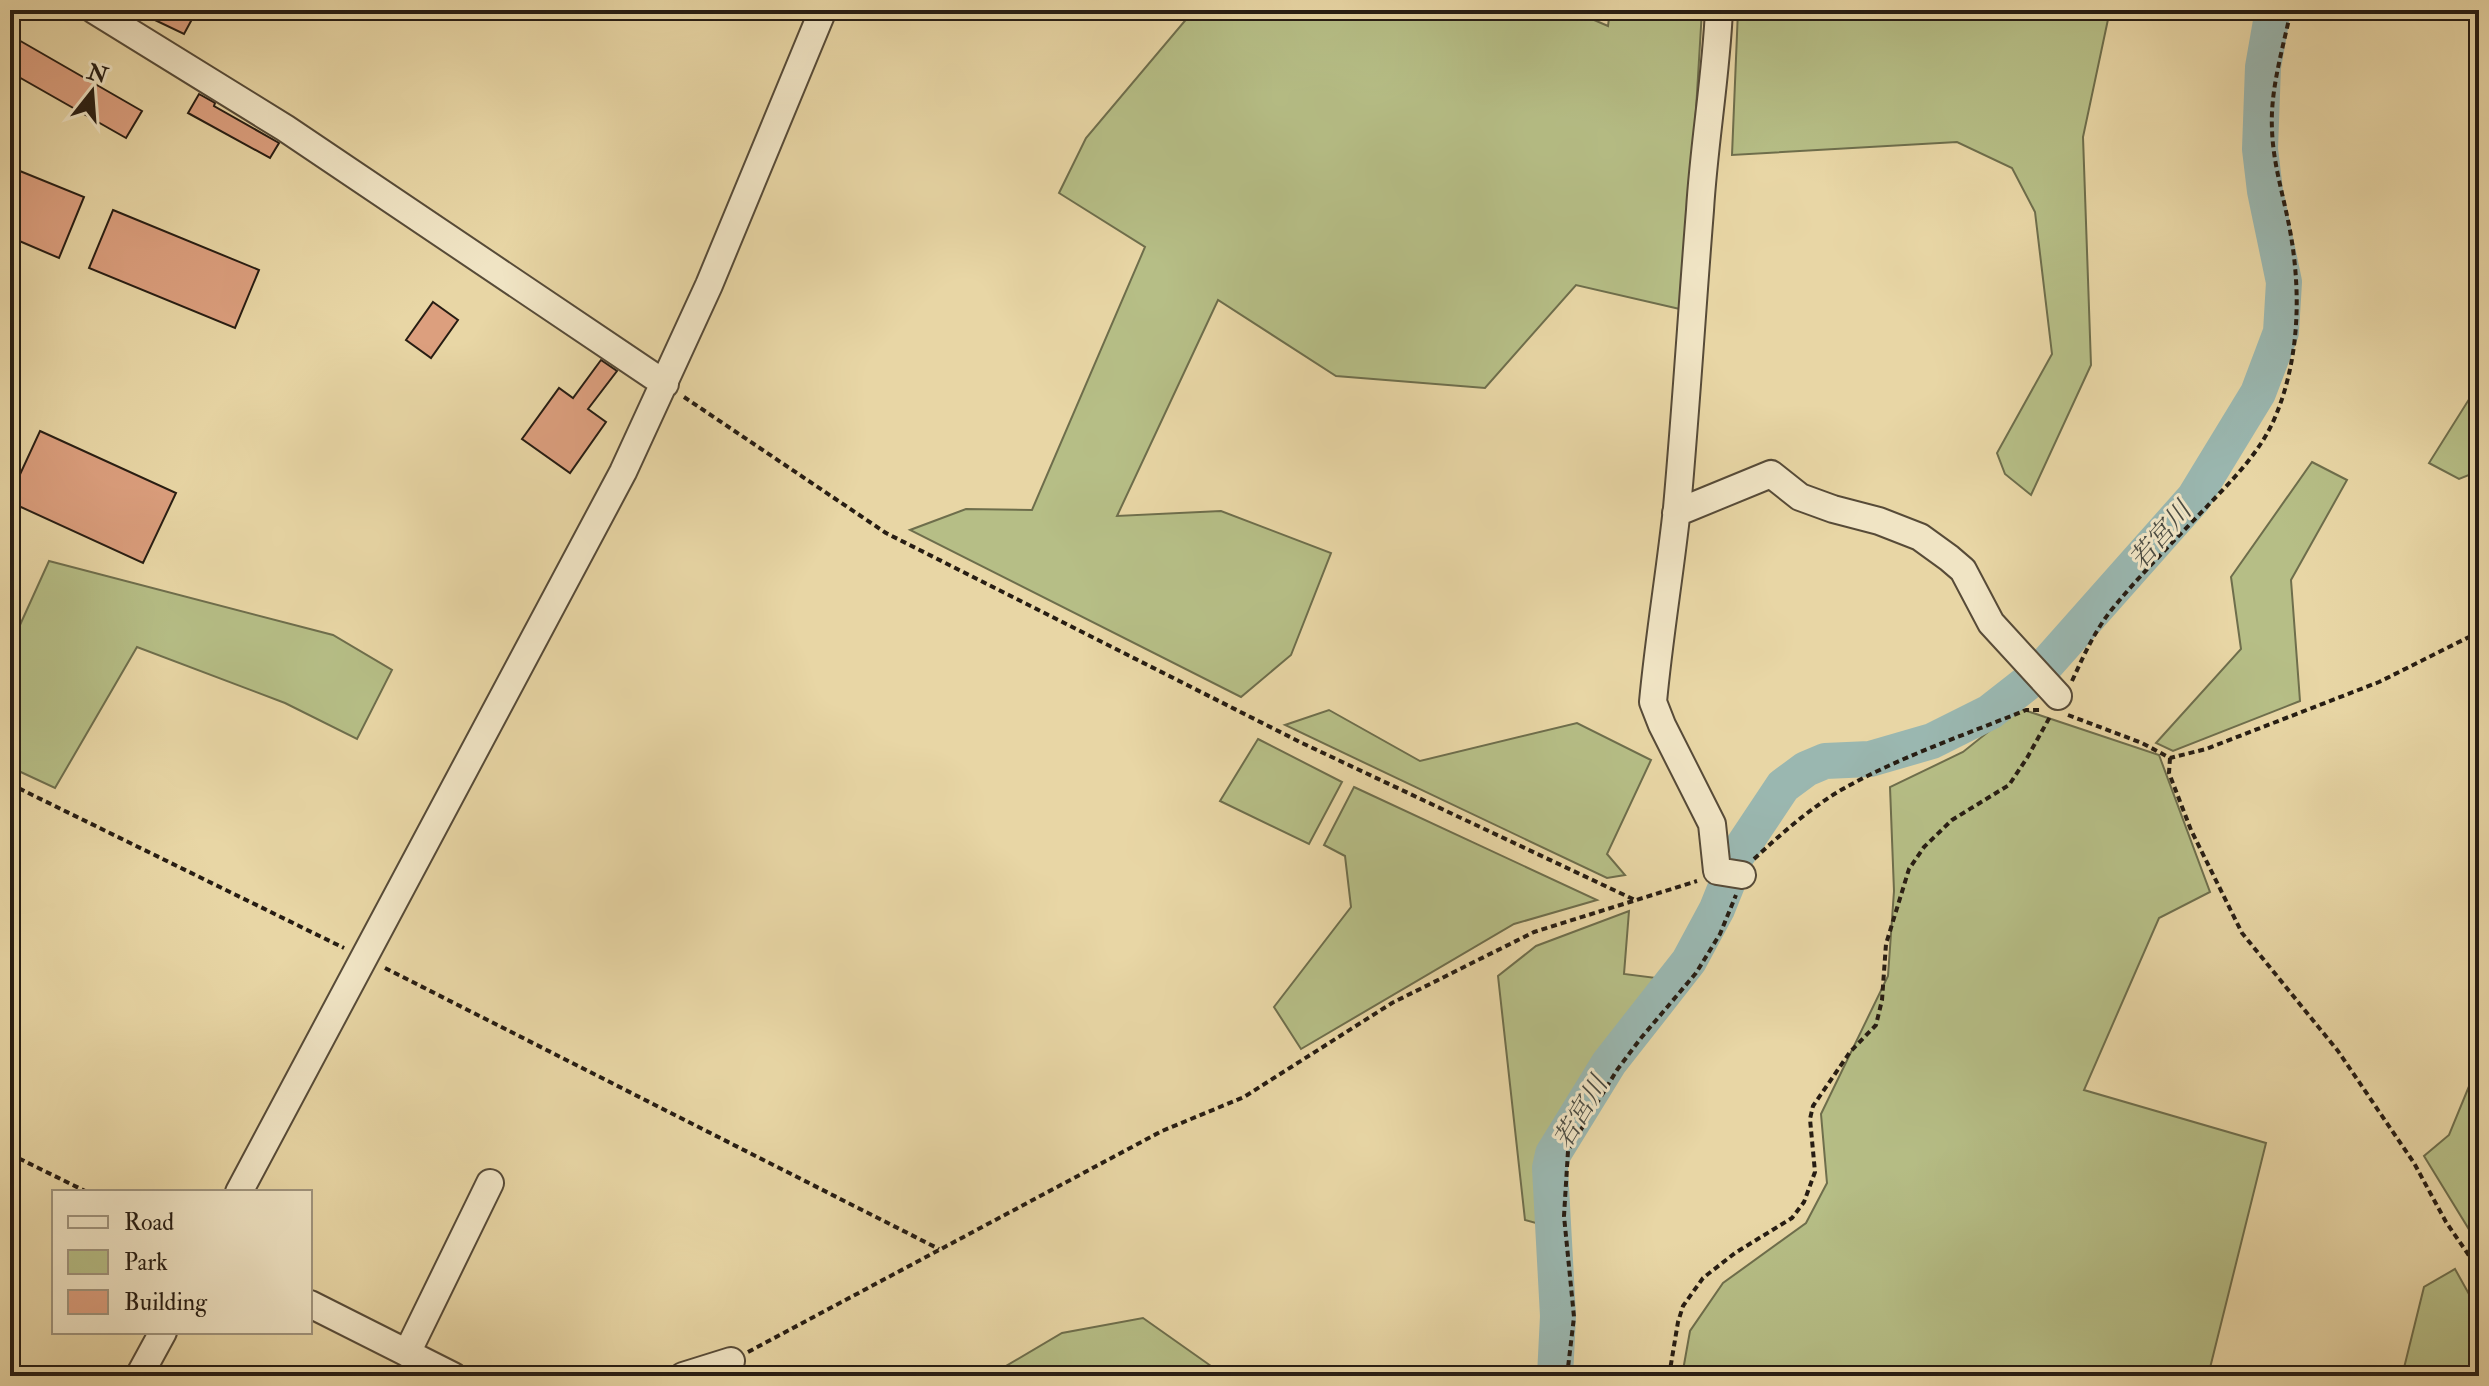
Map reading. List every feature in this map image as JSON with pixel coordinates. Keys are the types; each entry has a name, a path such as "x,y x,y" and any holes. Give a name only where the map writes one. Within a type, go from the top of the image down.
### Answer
{"street":[{"path":"94,10 285,128 665,384"},
{"path":"240,1190 623,472 716,270 823,10"},
{"path":"1719,10 1699,210 1692,338 1676,513 1653,702 1712,824 1730,873"},
{"path":"1676,513 1771,474 1800,497 1920,537 1963,570 1991,623 2047,689"},
{"path":"407,1353 490,1183"},
{"path":"312,1305 453,1376"},
{"path":"139,1376 162,1334"},
{"path":"683,1376 731,1361"}],"path":[{"path":"731,1361 1162,1131 1244,1097 1406,996 1534,932 1730,873 1749,864 1773,841 1838,791 1878,771 2026,710 2047,689 2070,684 2093,636 2114,607 2240,471 2267,437 2278,411 2292,354 2298,308 2291,236 2274,163 2271,125 2276,81 2291,10"},
{"path":"665,384 886,533 1289,737 1635,900"},
{"path":"2047,689 2099,725 2170,758 2206,749 2379,682 2479,632"},
{"path":"1669,1376 1683,1306 1703,1278 1735,1253 1792,1218 1804,1202 1815,1172 1810,1119 1813,1106 1850,1052 1876,1025 1882,1000 1886,944 1909,869 1924,847 1952,820 2009,785 2027,758 2047,689"},
{"path":"2170,758 2169,773 2191,830 2242,933 2338,1051 2414,1163 2446,1222 2479,1270"},
{"path":"10,784 365,958 939,1249"},
{"path":"1567,1376 1574,1317 1564,1216 1568,1151 1633,1048 1696,973 1732,909 1730,873"},
{"path":"10,1154 83,1190"}],"green space":[{"path":"1194,10 1571,10 1608,26 1610,10 1702,10 1684,310 1576,285 1485,388 1336,376 1218,300 1117,516 1221,511 1331,553 1291,655 1241,697 910,530 966,509 1032,510 1145,247 1059,193 1086,138"},
{"path":"1738,10 2110,10 2083,137 2091,365 2031,495 2005,474 1997,453 2052,354 2035,212 2012,168 1957,142 1732,155"},
{"path":"2479,358 2479,471 2459,479 2429,463 2473,393"},
{"path":"2312,462 2347,480 2291,580 2300,701 2173,751 2156,743 2241,649 2231,577"},
{"path":"49,561 333,635 392,670 357,739 285,703 137,647 55,788 10,767 10,647"},
{"path":"2018,708 2159,755 2210,892 2159,918 2084,1090 2266,1143 2208,1376 1682,1376 1690,1331 1723,1283 1806,1223 1827,1183 1821,1114 1888,976 1894,891 1890,787 1963,752"},
{"path":"1329,710 1420,761 1577,723 1651,760 1607,854 1625,875 1607,878 1285,725"},
{"path":"1258,739 1342,782 1309,844 1220,801"},
{"path":"1354,787 1597,900 1514,924 1301,1049 1274,1007 1351,907 1345,856 1324,845"},
{"path":"1629,911 1624,974 1664,979 1552,1126 1541,1159 1543,1225 1525,1220 1498,976 1536,946"},
{"path":"2479,1062 2479,1221 2470,1231 2424,1156 2449,1135"},
{"path":"2455,1269 2479,1312 2479,1376 2402,1376 2424,1287"},
{"path":"1143,1318 1211,1366 1213,1376 989,1376 1062,1333"}],"building":[{"path":"134,10 197,10 184,34"},
{"path":"10,35 142,111 126,138 10,72"},
{"path":"199,94 279,143 270,158 188,113"},
{"path":"10,167 84,197 59,258 10,237"},
{"path":"113,210 259,270 235,328 89,268"},
{"path":"433,302 458,320 431,358 406,340"},
{"path":"601,360 617,371 588,409 606,422 570,473 522,439 559,388 573,398"},
{"path":"40,431 176,493 143,563 10,502"}],"waterway":[{"name":"若宮川","path":"1731,864 1783,786 1806,769 1825,761 1870,759 1932,741 1990,712 2036,676 2194,498 2258,393 2281,332 2284,282 2265,191 2260,149 2263,67 2273,10"},
{"name":"若宮川","path":"1555,1376 1558,1316 1550,1168 1553,1154 1609,1063 1689,961 1727,884"}]}
